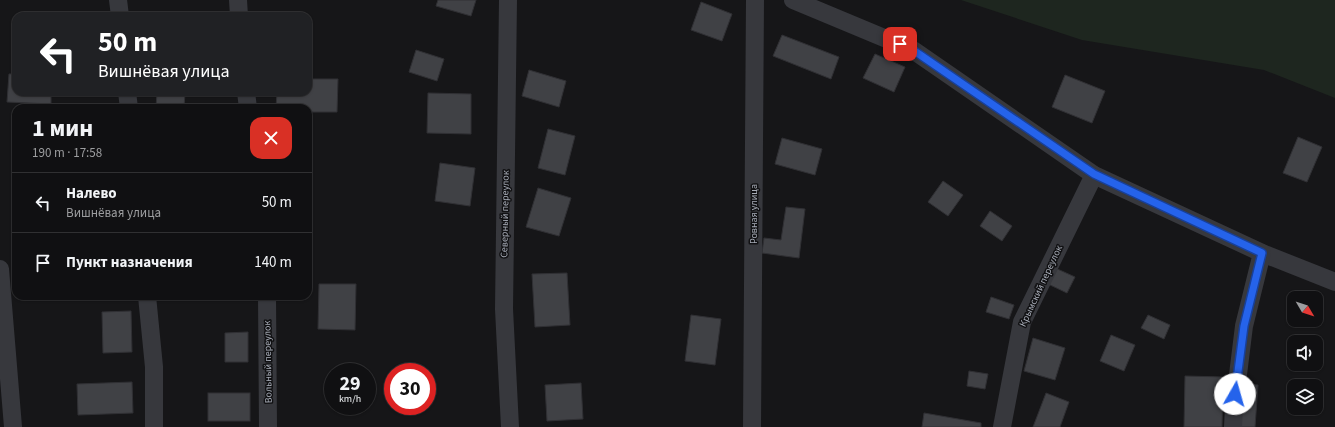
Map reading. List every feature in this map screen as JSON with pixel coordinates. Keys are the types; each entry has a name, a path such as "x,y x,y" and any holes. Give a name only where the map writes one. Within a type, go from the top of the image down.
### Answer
{"street":[{"path":"118,0 120,12"},
{"path":"238,0 239,12"},
{"name":"Северный переулок","path":"508,0 504,309 510,427"},
{"name":"Ровная улица","path":"752,427 755,0"},
{"path":"793,0 913,50 1094,174 1262,253 1335,282"},
{"name":"Крымский переулок","path":"1002,427 1022,322 1094,174"},
{"path":"1233,427 1244,326 1262,253"},
{"path":"0,269 12,427"},
{"path":"148,300 154,367 154,427"},
{"name":"Вольный переулок","path":"267,300 268,427"}],"shaded area":[{"path":"961,0 1335,0 1335,98 1264,70 1082,40"}],"building":[{"path":"438,0 476,0 471,16 436,6"},
{"path":"701,2 732,14 722,41 691,30"},
{"path":"782,35 839,57 831,79 773,56"},
{"path":"416,50 444,59 437,81 409,72"},
{"path":"875,54 905,67 894,92 863,78"},
{"path":"529,70 566,81 559,107 522,96"},
{"path":"9,74 12,74 12,96 51,96 51,104 7,102"},
{"path":"1065,75 1105,91 1092,123 1052,107"},
{"path":"312,79 338,79 337,112 312,112 312,104 276,104 277,96 312,96"},
{"path":"428,93 471,94 471,134 427,133"},
{"path":"157,96 185,96 184,104 156,104"},
{"path":"548,129 575,136 565,175 538,168"},
{"path":"1298,137 1322,147 1307,182 1283,173"},
{"path":"782,138 822,149 815,175 775,164"},
{"path":"440,163 475,168 470,206 435,201"},
{"path":"943,181 963,195 948,216 928,202"},
{"path":"538,188 571,198 559,236 526,227"},
{"path":"786,207 805,209 799,258 762,253 764,238 781,240"},
{"path":"990,211 1012,226 1002,241 980,226"},
{"path":"1053,267 1075,277 1067,293 1046,283"},
{"path":"567,273 570,325 535,327 532,274"},
{"path":"319,284 356,284 355,330 318,329"},
{"path":"991,297 1014,305 1009,319 986,312"},
{"path":"131,311 132,352 103,353 102,312"},
{"path":"691,315 721,319 715,365 685,361"},
{"path":"1148,315 1170,325 1164,339 1141,328"},
{"path":"248,332 248,362 225,362 225,333"},
{"path":"1111,335 1135,345 1124,371 1100,361"},
{"path":"1033,338 1065,348 1055,380 1024,371"},
{"path":"969,371 988,374 985,389 967,386"},
{"path":"1185,376 1223,377 1222,427 1184,427"},
{"path":"132,382 133,413 78,415 77,384"},
{"path":"581,383 583,419 547,421 545,385"},
{"path":"1241,384 1258,385 1255,427 1238,427"},
{"path":"208,393 250,393 250,421 208,421"},
{"path":"1046,393 1069,402 1060,427 1033,427"},
{"path":"924,413 981,423 981,427 922,427"}],"route":[{"path":"900,44 913,50 1094,174 1262,253 1244,326 1235,394"}]}
